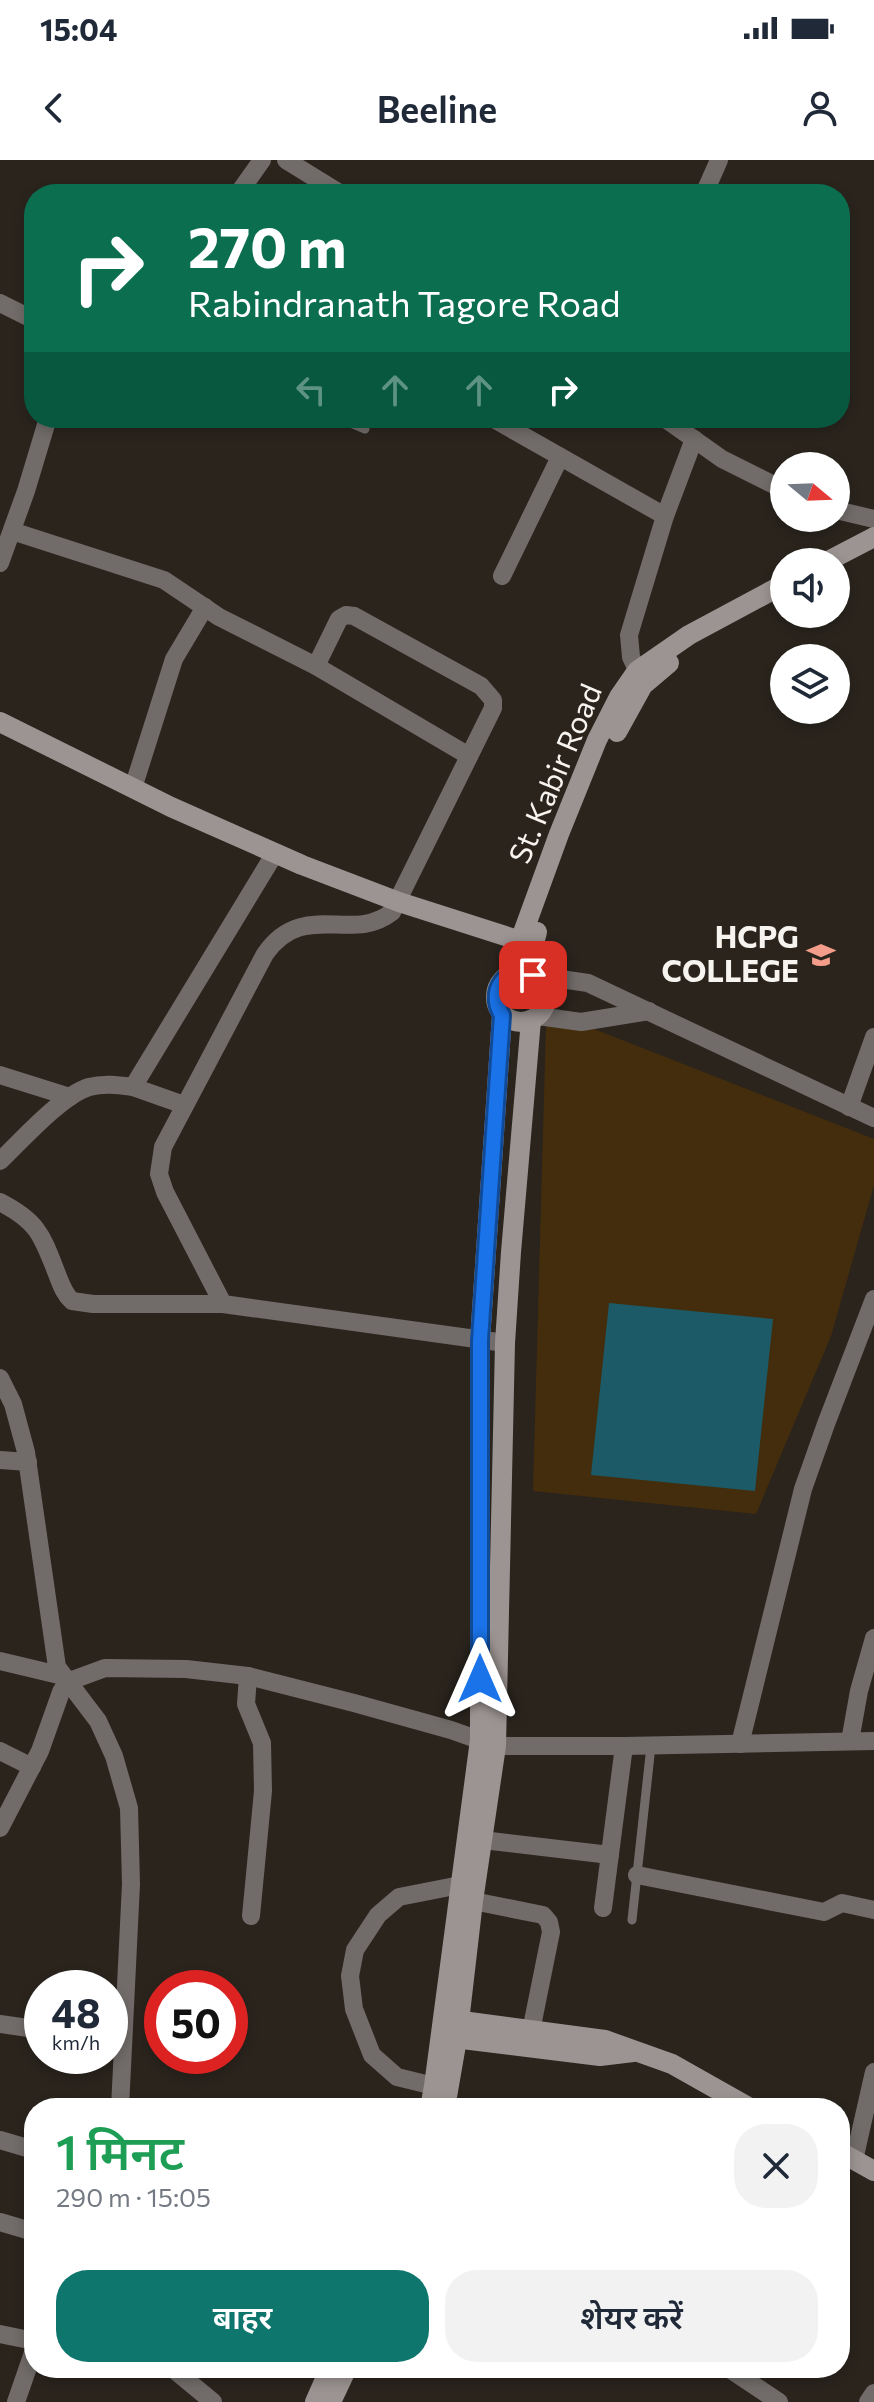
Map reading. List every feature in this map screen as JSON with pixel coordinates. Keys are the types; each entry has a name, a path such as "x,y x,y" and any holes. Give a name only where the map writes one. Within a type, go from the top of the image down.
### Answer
{"main road":[{"path":"850,550 874,537"},
{"path":"850,565 874,552"},
{"name":"St. Kabir Road","path":"523,974 527,943 640,678 689,635 770,592"},
{"name":"St. Kabir Road","path":"640,678 770,606"},
{"path":"0,722 275,853 399,902 527,943"},
{"path":"446,2098 450,2029 466,1893 488,1743 480,1340 502,1015 496,992 499,985 523,974 539,980 546,994 546,1002 535,1018 511,1252 505,1343 488,1743 483,1840 466,1893"},
{"path":"502,1015 516,1022 535,1018"},
{"path":"450,2029 531,2031 605,2040 672,2064 732,2098"},
{"path":"450,2029 600,2056 637,2051"},
{"path":"432,2098 450,2029"},
{"path":"856,2158 874,2171"},
{"path":"315,2402 326,2378"},
{"path":"331,2402 342,2378"}],"street":[{"path":"245,184 262,160"},
{"path":"286,160 325,184"},
{"path":"708,184 719,160"},
{"path":"0,303 24,315"},
{"path":"0,563 45,428"},
{"path":"509,428 665,516"},
{"path":"678,428 722,459 770,483"},
{"path":"640,678 631,657 629,635 665,516 694,439"},
{"path":"502,576 560,457"},
{"path":"850,513 874,519"},
{"path":"12,531 164,580 219,617 316,666 469,756"},
{"path":"133,788 174,659 205,607"},
{"path":"223,1304 159,1174 163,1147 275,940 287,931 305,926 372,923 392,912 493,708 493,700 481,686 354,616 346,615 339,619 316,666"},
{"path":"133,1087 275,853"},
{"path":"523,974 588,983 874,1118"},
{"path":"535,1018 581,1022 649,1011"},
{"path":"849,1107 874,1037"},
{"path":"0,1075 70,1097"},
{"path":"0,1161 70,1097 87,1087 109,1084 133,1087 184,1105"},
{"path":"0,1202 27,1218 37,1229 63,1289 72,1301 93,1304 223,1304 505,1343"},
{"path":"740,1744 803,1489 874,1299"},
{"path":"0,1378 13,1404 28,1462 55,1659 65,1679 98,1721 114,1756 129,1808 131,1884 123,1970"},
{"path":"0,1460 28,1462"},
{"path":"850,1741 859,1691 874,1638"},
{"path":"0,1661 65,1679 121,1666 248,1676 354,1703 488,1743 651,1746 874,1741"},
{"path":"248,1676 246,1704 262,1743 263,1791 251,1916"},
{"path":"0,1828 32,1767 65,1679"},
{"path":"603,1908 624,1746"},
{"path":"0,1751 32,1767"},
{"path":"483,1840 610,1855"},
{"path":"637,1875 824,1912 842,1903 874,1910"},
{"path":"434,2086 397,2077 372,2055 354,2009 350,1976 355,1950 378,1915 399,1897 466,1893 543,1915 549,1922 551,1932 531,2031"},
{"path":"0,2024 24,2027"},
{"path":"856,2158 874,2072"},
{"path":"118,2074 119,2098"},
{"path":"0,2140 24,2147"},
{"path":"0,2222 24,2229"},
{"path":"0,2334 24,2339"},
{"path":"16,2402 24,2378"},
{"path":"184,2378 213,2402"},
{"path":"743,2378 779,2402"},
{"path":"868,2402 874,2393"}],"lane":[{"path":"632,1920 651,1746"}],"shaded area":[{"path":"546,1025 589,1027 874,1139 874,1185 831,1336 756,1514 533,1491"}],"water":[{"path":"609,1303 773,1319 755,1491 591,1475"}],"place":[{"name":"HCPG COLLEGE","path":"821,955"}],"route":[{"path":"480,1679 480,1340 502,1015 496,992 503,979 510,974 526,972 533,975"}]}
